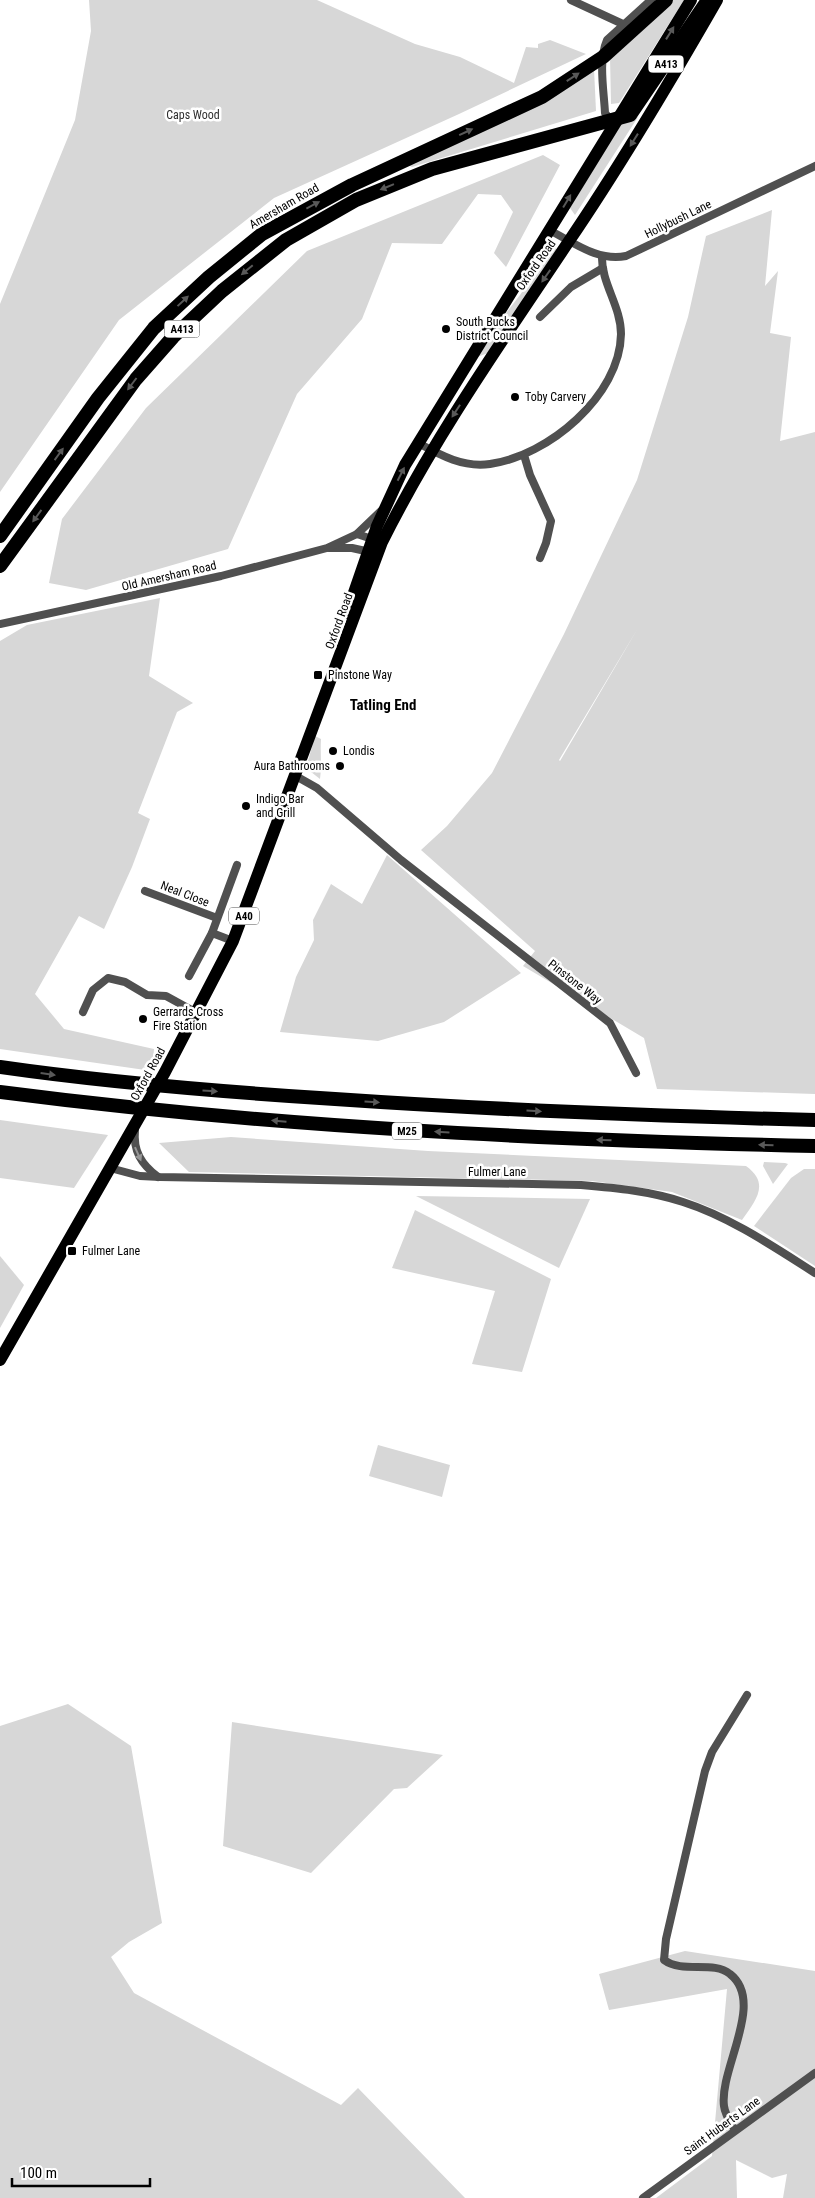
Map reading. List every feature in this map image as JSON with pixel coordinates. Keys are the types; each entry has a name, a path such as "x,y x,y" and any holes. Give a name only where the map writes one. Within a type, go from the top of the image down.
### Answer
{"highway":[{"name":"Amersham Road","path":"0,536 98,398 154,328 209,277 262,234 352,185 542,97 603,56 666,0"},
{"name":"A413","path":"0,566 136,379 173,338 222,291 286,240 356,200 432,169 630,115 708,0"},
{"name":"M25","path":"0,1067 122,1084 200,1091 536,1111 815,1120"},
{"name":"M25","path":"0,1092 118,1107 406,1131 539,1138 815,1146"}],"main road":[{"name":"A40","path":"375,546 386,505 418,443 614,120 690,0"},
{"name":"Oxford Road","path":"0,1360 165,1072 233,941 303,750 326,697 375,546 431,450 570,241 660,98 717,0"},
{"path":"465,365 484,368"}],"street":[{"path":"571,0 625,24"},
{"path":"614,120 605,113 603,56 607,40 650,0"},
{"name":"Hollybush Lane","path":"549,230 602,256 617,258 634,253 815,166"},
{"path":"418,443 459,463 489,465 524,455 558,436 593,403 615,368 621,334 616,304 603,268 602,256"},
{"path":"540,317 571,287 603,268"},
{"path":"524,455 530,475 551,521 540,558"},
{"name":"Old Amersham Road","path":"0,624 221,576 327,548 357,534 386,505"},
{"path":"357,534 375,546"},
{"name":"Old Amersham Road","path":"327,548 375,546"},
{"name":"Old Amersham Road","path":"0,631 14,622"},
{"name":"Pinstone Way","path":"294,775 318,788 400,860 610,1024 636,1073"},
{"name":"Neal Close","path":"189,976 212,933 237,865"},
{"name":"Neal Close","path":"145,891 217,918"},
{"path":"212,933 233,941"},
{"path":"83,1012 93,990 108,978 125,982 147,995 166,996 197,1013"},
{"path":"136,1123 134,1145 142,1163 160,1178"},
{"name":"Fulmer Lane","path":"110,1168 140,1176 160,1178 582,1185 632,1190 684,1202 711,1214 768,1244 815,1273"},
{"path":"735,2130 724,2106 724,2093 740,2030 743,1995 737,1980 723,1969 678,1966 664,1960 666,1939 705,1771 712,1752 747,1695"},
{"name":"Saint Huberts Lane","path":"643,2198 815,2073"}],"green space":[{"name":"Caps Wood","path":"89,0 317,0 415,44 460,57 514,83 526,47 538,48 538,44 550,40 586,54 274,198 119,320 0,492 0,304 75,120 91,31"},
{"path":"673,0 684,0 619,103 611,104 610,57 642,31"},
{"path":"594,69 596,111 412,167 406,164"},
{"path":"638,117 575,215 570,208 620,125"},
{"path":"543,155 560,165 506,267 494,253 513,212 501,195 478,194 442,244 392,243 362,319 297,394 228,549 86,590 49,583 62,519 146,408 307,251"},
{"path":"772,210 765,286 778,271 770,333 791,337 780,441 815,432 815,1094 657,1089 644,1038 523,966 535,951 421,850 447,826 492,773 564,634 637,480 688,317 706,236","holes":["638,628 560,761 559,760"]},
{"path":"555,243 557,256 488,353 477,357 482,344 520,295"},
{"path":"160,598 149,676 193,703 177,712 138,813 150,819 132,867 104,929 79,916 35,994 64,1029 154,1049 152,1071 0,1049 0,641 27,625"},
{"path":"315,736 321,739 320,779 306,768"},
{"path":"387,855 521,973 444,1022 378,1041 280,1032 296,977 314,940 313,920 331,884 362,904"},
{"path":"0,1120 108,1135 74,1188 0,1178"},
{"path":"231,1137 428,1151 746,1166 758,1179 759,1186 756,1199 742,1220 672,1192 592,1181 189,1172 159,1143"},
{"path":"764,1162 788,1164 773,1184 763,1166"},
{"path":"804,1169 815,1169 815,1266 754,1226 791,1178"},
{"path":"416,1196 590,1199 559,1268"},
{"path":"415,1210 551,1279 522,1372 472,1364 495,1291 392,1268"},
{"path":"0,1256 24,1285 0,1328"},
{"path":"378,1445 450,1465 442,1497 369,1476"},
{"path":"68,1704 131,1746 162,1923 129,1942 111,1957 134,1993 341,2105 358,2088 465,2198 0,2198 0,1726"},
{"path":"232,1722 443,1755 407,1788 394,1789 311,1873 223,1846"},
{"path":"685,1951 815,1971 815,2198 783,2198 787,2174 772,2178 736,2160 737,2198 656,2198 712,2156 727,1989 609,2010 599,1974"}],"place":[{"name":"South Bucks District Council","path":"446,329"},
{"name":"Toby Carvery","path":"515,397"},
{"name":"Pinstone Way","path":"318,675"},
{"name":"Londis","path":"333,751"},
{"name":"Aura Bathrooms","path":"340,766"},
{"name":"Indigo Bar and Grill","path":"246,806"},
{"name":"Gerrards Cross Fire Station","path":"143,1019"},
{"name":"Fulmer Lane","path":"72,1251"}],"district":[{"name":"Tatling End","path":"383,705"}]}
